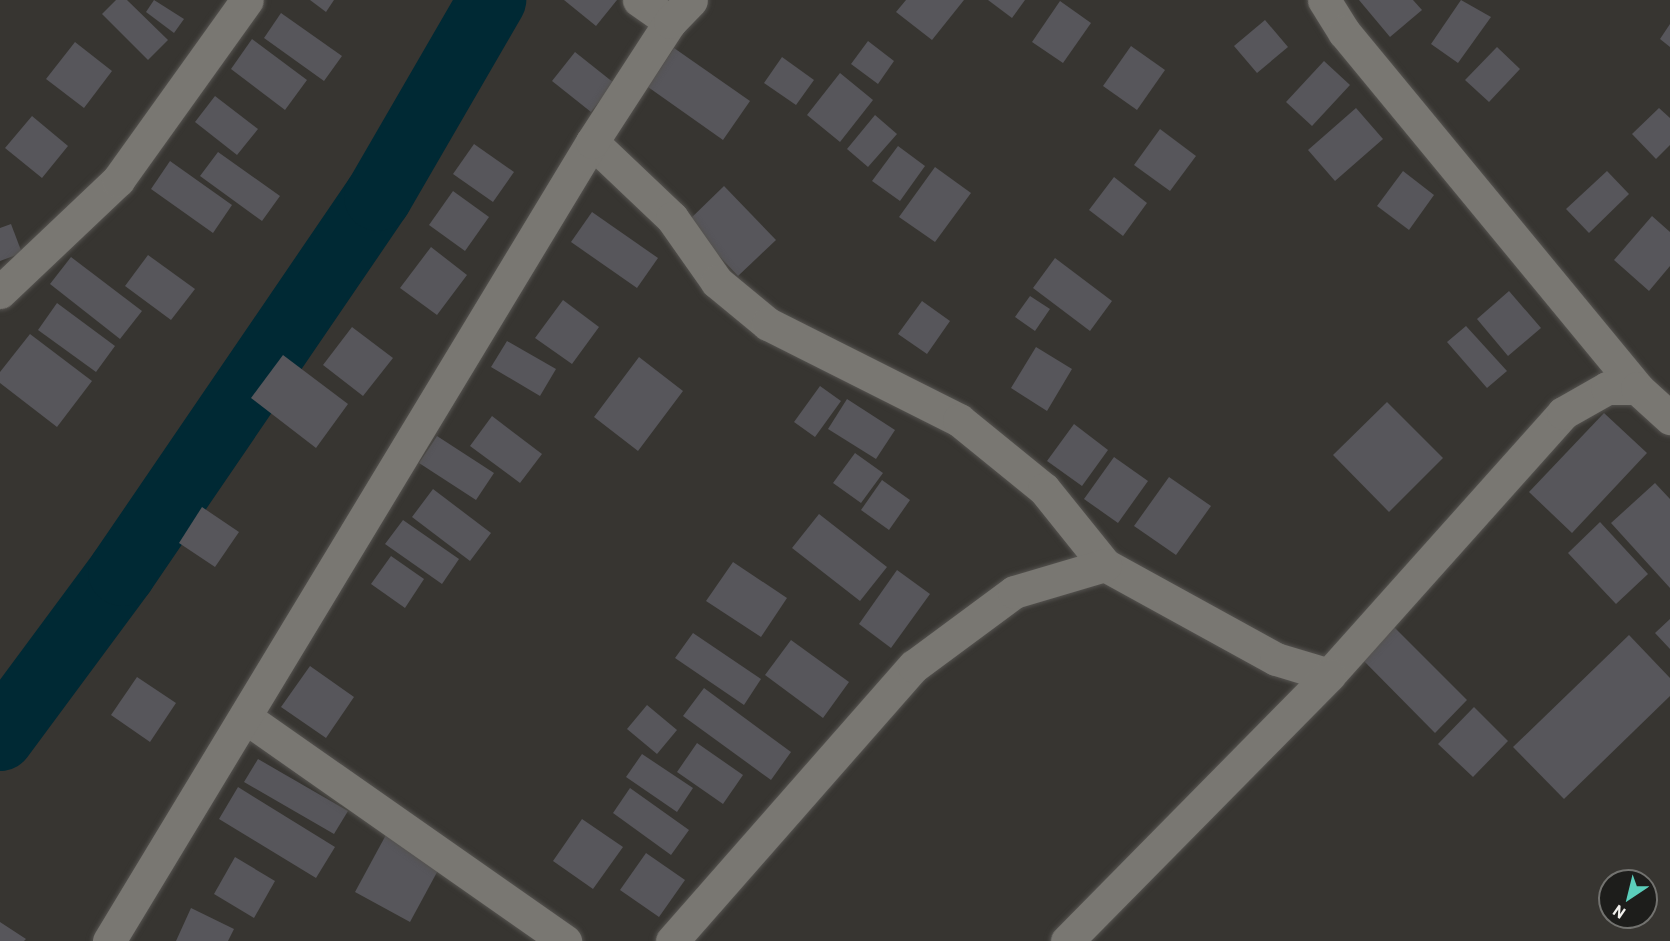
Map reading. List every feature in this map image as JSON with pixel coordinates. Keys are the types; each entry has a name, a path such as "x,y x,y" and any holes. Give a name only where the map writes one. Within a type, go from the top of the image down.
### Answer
{"street":[{"path":"0,292 118,180 247,0"},
{"path":"109,941 592,142 680,11 639,0"},
{"path":"1324,0 1344,32 1637,388 1670,418"},
{"path":"592,142 672,218 726,289 768,324 959,420 1044,489 1106,565 1276,659 1329,675"},
{"path":"1067,941 1329,675 1563,413 1607,388 1637,388"},
{"path":"672,941 914,666 1014,592 1106,565"},
{"path":"245,717 566,941"}],"building":[{"path":"116,0 127,0 168,40 148,60 102,14"},
{"path":"154,0 184,19 174,33 146,12"},
{"path":"310,0 334,0 326,12"},
{"path":"564,0 617,0 596,26"},
{"path":"906,0 964,0 932,40 896,12"},
{"path":"988,0 1025,0 1012,18"},
{"path":"1359,0 1413,0 1422,10 1390,37"},
{"path":"1461,0 1491,17 1458,63 1431,44"},
{"path":"1060,1 1091,23 1063,63 1032,42"},
{"path":"281,13 342,56 324,81 264,38"},
{"path":"1265,20 1288,47 1257,73 1234,46"},
{"path":"1670,24 1670,47 1660,39"},
{"path":"252,39 307,80 285,110 231,69"},
{"path":"868,41 894,61 878,84 851,64"},
{"path":"75,42 112,71 84,108 46,79"},
{"path":"1131,46 1165,70 1137,110 1103,86"},
{"path":"1497,47 1520,69 1489,102 1465,80"},
{"path":"674,48 750,101 723,140 648,87"},
{"path":"575,52 614,83 591,112 552,81"},
{"path":"782,57 814,80 796,105 764,83"},
{"path":"1324,61 1350,85 1312,126 1286,102"},
{"path":"840,73 873,100 840,142 807,115"},
{"path":"215,96 258,129 237,155 195,122"},
{"path":"1356,108 1383,139 1335,181 1308,150"},
{"path":"1659,108 1670,118 1670,145 1656,159 1632,134"},
{"path":"875,115 897,134 868,167 847,149"},
{"path":"32,116 68,146 42,178 5,148"},
{"path":"1160,129 1196,156 1170,191 1134,165"},
{"path":"474,144 514,172 493,202 453,174"},
{"path":"898,146 925,166 900,201 872,181"},
{"path":"218,152 280,196 262,221 200,176"},
{"path":"170,161 232,205 213,233 151,189"},
{"path":"935,167 971,193 935,242 899,217"},
{"path":"1403,171 1434,195 1409,230 1377,206"},
{"path":"1607,171 1629,194 1589,233 1566,209"},
{"path":"1114,177 1147,203 1123,236 1089,210"},
{"path":"724,186 776,240 738,276 687,222"},
{"path":"453,191 489,217 465,251 429,225"},
{"path":"592,212 658,258 637,288 571,242"},
{"path":"1652,216 1670,232 1670,266 1649,291 1614,260"},
{"path":"11,224 22,253 0,261 0,228"},
{"path":"431,247 467,275 437,315 400,288"},
{"path":"148,255 195,289 171,320 125,286"},
{"path":"71,257 142,311 120,339 50,284"},
{"path":"1055,258 1112,301 1090,331 1033,288"},
{"path":"1509,291 1541,328 1508,356 1477,319"},
{"path":"1030,296 1050,309 1035,331 1015,317"},
{"path":"563,300 599,327 572,364 535,338"},
{"path":"922,301 950,321 927,354 898,334"},
{"path":"57,303 115,346 96,372 38,330"},
{"path":"1466,326 1507,371 1487,388 1447,342"},
{"path":"352,327 393,358 363,396 323,365"},
{"path":"30,334 92,381 57,427 0,383 0,372"},
{"path":"507,341 556,369 540,396 491,367"},
{"path":"1036,347 1072,369 1047,411 1011,388"},
{"path":"283,355 348,404 316,448 251,398"},
{"path":"639,357 683,391 638,451 594,417"},
{"path":"820,386 841,401 815,437 794,422"},
{"path":"847,399 895,430 876,459 828,429"},
{"path":"1387,402 1443,458 1389,512 1333,455"},
{"path":"1604,413 1647,453 1572,533 1529,492"},
{"path":"492,416 542,454 520,483 470,446"},
{"path":"1074,424 1108,450 1082,486 1047,461"},
{"path":"437,436 494,473 476,500 419,463"},
{"path":"855,453 883,473 861,503 833,483"},
{"path":"1114,457 1148,481 1118,523 1084,499"},
{"path":"1169,477 1211,506 1176,555 1134,526"},
{"path":"882,480 910,500 889,530 861,510"},
{"path":"1655,483 1670,499 1670,588 1611,523"},
{"path":"433,489 491,533 470,561 412,517"},
{"path":"202,507 239,532 215,567 179,543"},
{"path":"819,514 887,567 860,601 792,548"},
{"path":"403,520 459,559 442,584 385,544"},
{"path":"1600,522 1648,574 1616,604 1568,553"},
{"path":"391,556 424,579 405,608 371,584"},
{"path":"733,562 787,598 761,637 706,601"},
{"path":"897,570 930,594 891,648 859,624"},
{"path":"1670,619 1670,649 1655,633"},
{"path":"1388,621 1467,700 1435,733 1356,653"},
{"path":"693,633 761,679 744,705 675,658"},
{"path":"1629,635 1670,678 1670,696 1564,799 1513,747"},
{"path":"791,640 849,682 823,718 765,675"},
{"path":"310,666 354,697 326,738 281,707"},
{"path":"137,677 176,703 150,742 111,715"},
{"path":"704,688 791,752 771,780 683,716"},
{"path":"647,705 677,730 657,754 627,729"},
{"path":"1474,707 1508,741 1473,777 1438,744"},
{"path":"697,743 743,775 723,804 677,772"},
{"path":"642,754 693,788 677,812 626,777"},
{"path":"258,759 348,811 334,834 244,782"},
{"path":"238,787 335,847 316,878 219,819"},
{"path":"630,788 689,830 671,855 613,813"},
{"path":"582,819 623,847 593,889 553,861"},
{"path":"387,833 442,863 410,922 355,892"},
{"path":"646,853 685,880 659,917 620,890"},
{"path":"235,857 275,881 254,918 214,894"},
{"path":"191,908 234,929 228,941 176,941"},
{"path":"0,922 26,939 24,941 0,941"}],"waterway":[{"path":"0,737 122,572 378,197 492,0"}]}
